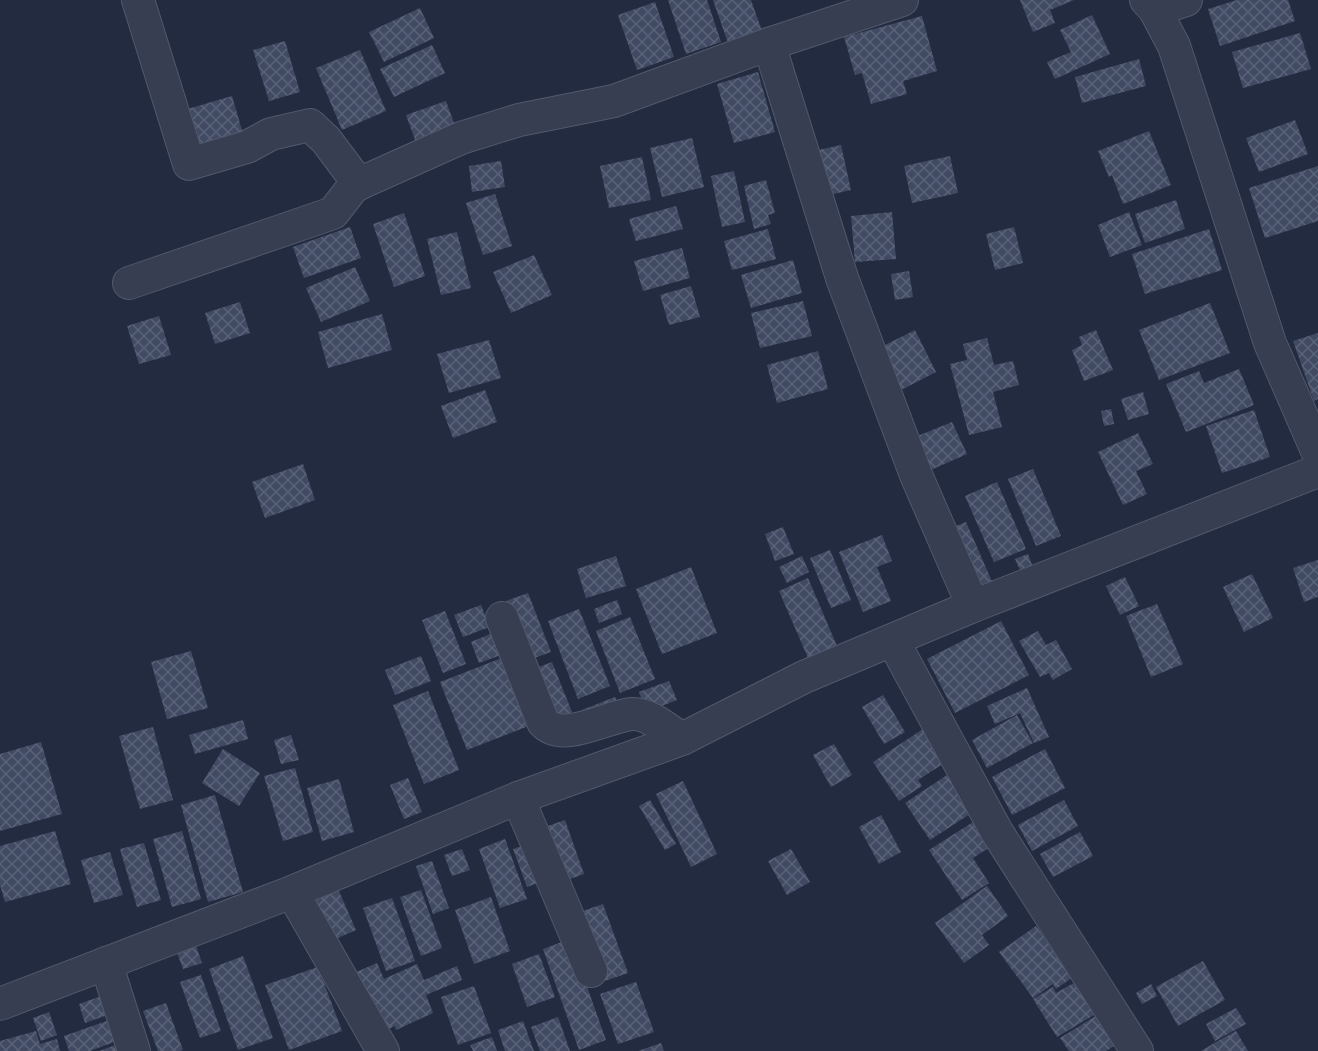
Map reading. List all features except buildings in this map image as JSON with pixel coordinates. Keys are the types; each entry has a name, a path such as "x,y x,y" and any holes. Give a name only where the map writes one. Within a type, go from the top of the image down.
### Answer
{"street":[{"path":"138,0 189,164 247,147 271,134 310,125 326,140 359,184"},
{"path":"129,283 333,213 354,186 461,138 519,120 614,101 769,44 902,0"},
{"path":"1186,0 1151,5 1174,46 1270,342 1318,453"},
{"path":"769,44 842,278 916,475 973,606"},
{"path":"0,1004 292,892 518,798 682,739 804,677 973,606 1318,471"},
{"path":"502,618 543,723 548,729 556,731 574,729 632,714 644,716 682,739"},
{"path":"893,641 997,832 1137,1051"},
{"path":"518,798 559,890 591,971"},
{"path":"292,892 383,1051"},
{"path":"106,963 134,1051"}]}
